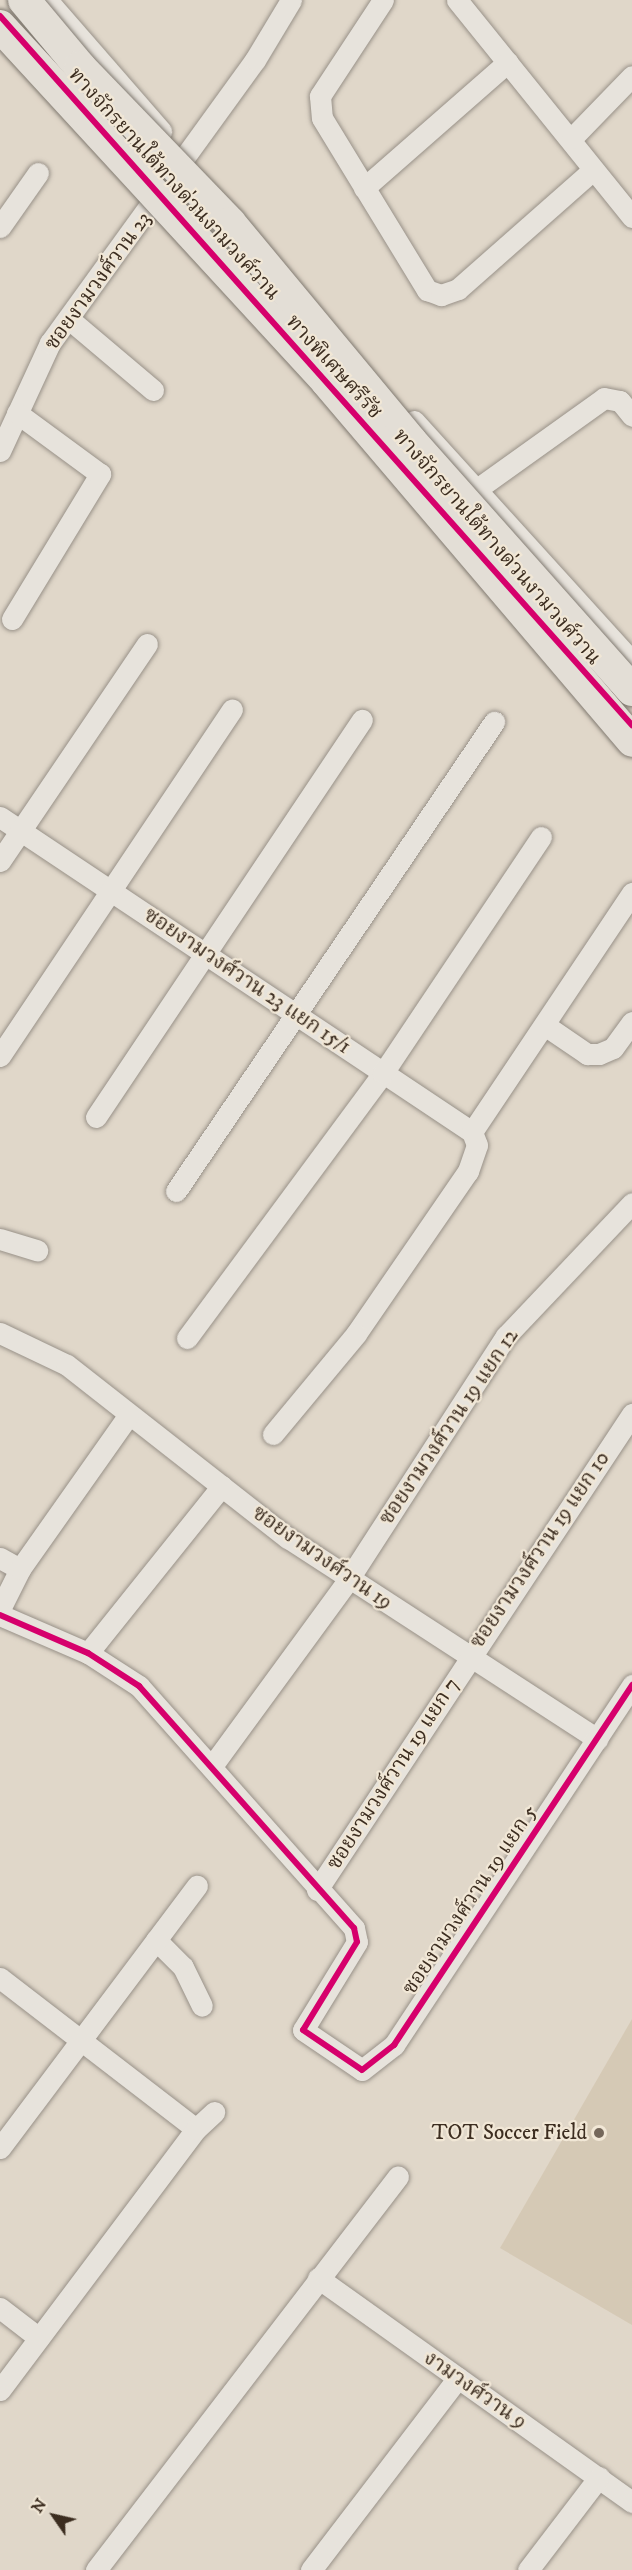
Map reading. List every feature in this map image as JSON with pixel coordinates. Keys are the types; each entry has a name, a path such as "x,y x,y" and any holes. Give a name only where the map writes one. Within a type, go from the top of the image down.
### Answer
{"highway":[{"name":"ทางพิเศษศรีรัช","path":"24,0 80,67 230,223 411,441 632,690"},
{"name":"ทางพิเศษศรีรัช","path":"0,26 327,382 632,741"}],"street":[{"path":"47,0 308,307 632,661"},
{"name":"ซอยงามวงศ์วาน 23","path":"0,451 50,343 184,159 291,0"},
{"path":"382,0 320,96 322,118 418,280 441,295 458,289 593,170"},
{"path":"457,0 572,138 593,170 632,217"},
{"path":"364,188 508,62"},
{"path":"572,138 632,76"},
{"path":"0,227 38,173"},
{"path":"69,319 153,390"},
{"path":"477,489 604,398 620,401 632,416"},
{"path":"12,620 100,474 17,413"},
{"path":"0,861 147,644"},
{"path":"0,1056 232,709"},
{"path":"96,1117 204,951 362,720"},
{"path":"176,1191 494,722"},
{"name":"ซอยงามวงศ์วาน 23 แยก 15/1","path":"0,817 296,1012 471,1132"},
{"path":"187,1338 383,1073 541,837"},
{"path":"273,1434 356,1334 473,1157 471,1132 546,1026 632,893"},
{"path":"546,1026 587,1054 599,1054 613,1048 632,1022"},
{"name":"ซอยงามวงศ์วาน 19 แยก 12","path":"212,1766 348,1580 506,1336 632,1203"},
{"path":"0,1239 38,1250"},
{"name":"ซอยงามวงศ์วาน 19","path":"0,1333 67,1365 128,1416 348,1580 597,1739"},
{"name":"ซอยงามวงศ์วาน 19 แยก 10","path":"469,1657 632,1414"},
{"path":"0,1609 20,1569 128,1416"},
{"path":"88,1653 222,1486"},
{"path":"0,1558 20,1569"},
{"path":"0,1615 88,1653 139,1686 212,1766 317,1890"},
{"name":"ซอยงามวงศ์วาน 19 แยก 7","path":"317,1890 469,1657"},
{"path":"597,1739 632,1685"},
{"name":"ซอยงามวงศ์วาน 19 แยก 5","path":"317,1890 360,1935 303,2030 362,2070 394,2045 597,1739"},
{"path":"0,2148 197,1886"},
{"path":"156,1940 183,1967 192,1995 202,2006"},
{"path":"0,1978 196,2128"},
{"path":"0,2390 196,2128 214,2112"},
{"path":"100,2569 318,2278 398,2177"},
{"name":"งามวงศ์วาน 9","path":"318,2278 632,2502"},
{"path":"0,2308 39,2338"},
{"path":"311,2570 458,2378"},
{"path":"528,2570 599,2477"}],"shaded area":[{"name":"TOT Soccer Field","path":"632,2019 632,2325 500,2248"}],"cycle path":[{"name":"ทางจักรยานใต้ทางด่วนงามวงศ์วาน","path":"0,16 632,725"},
{"path":"0,1615 88,1653 139,1686 354,1928 357,1942 303,2030 362,2070 394,2045 632,1685"}],"place":[{"name":"TOT Soccer Field","path":"599,2133"}]}
